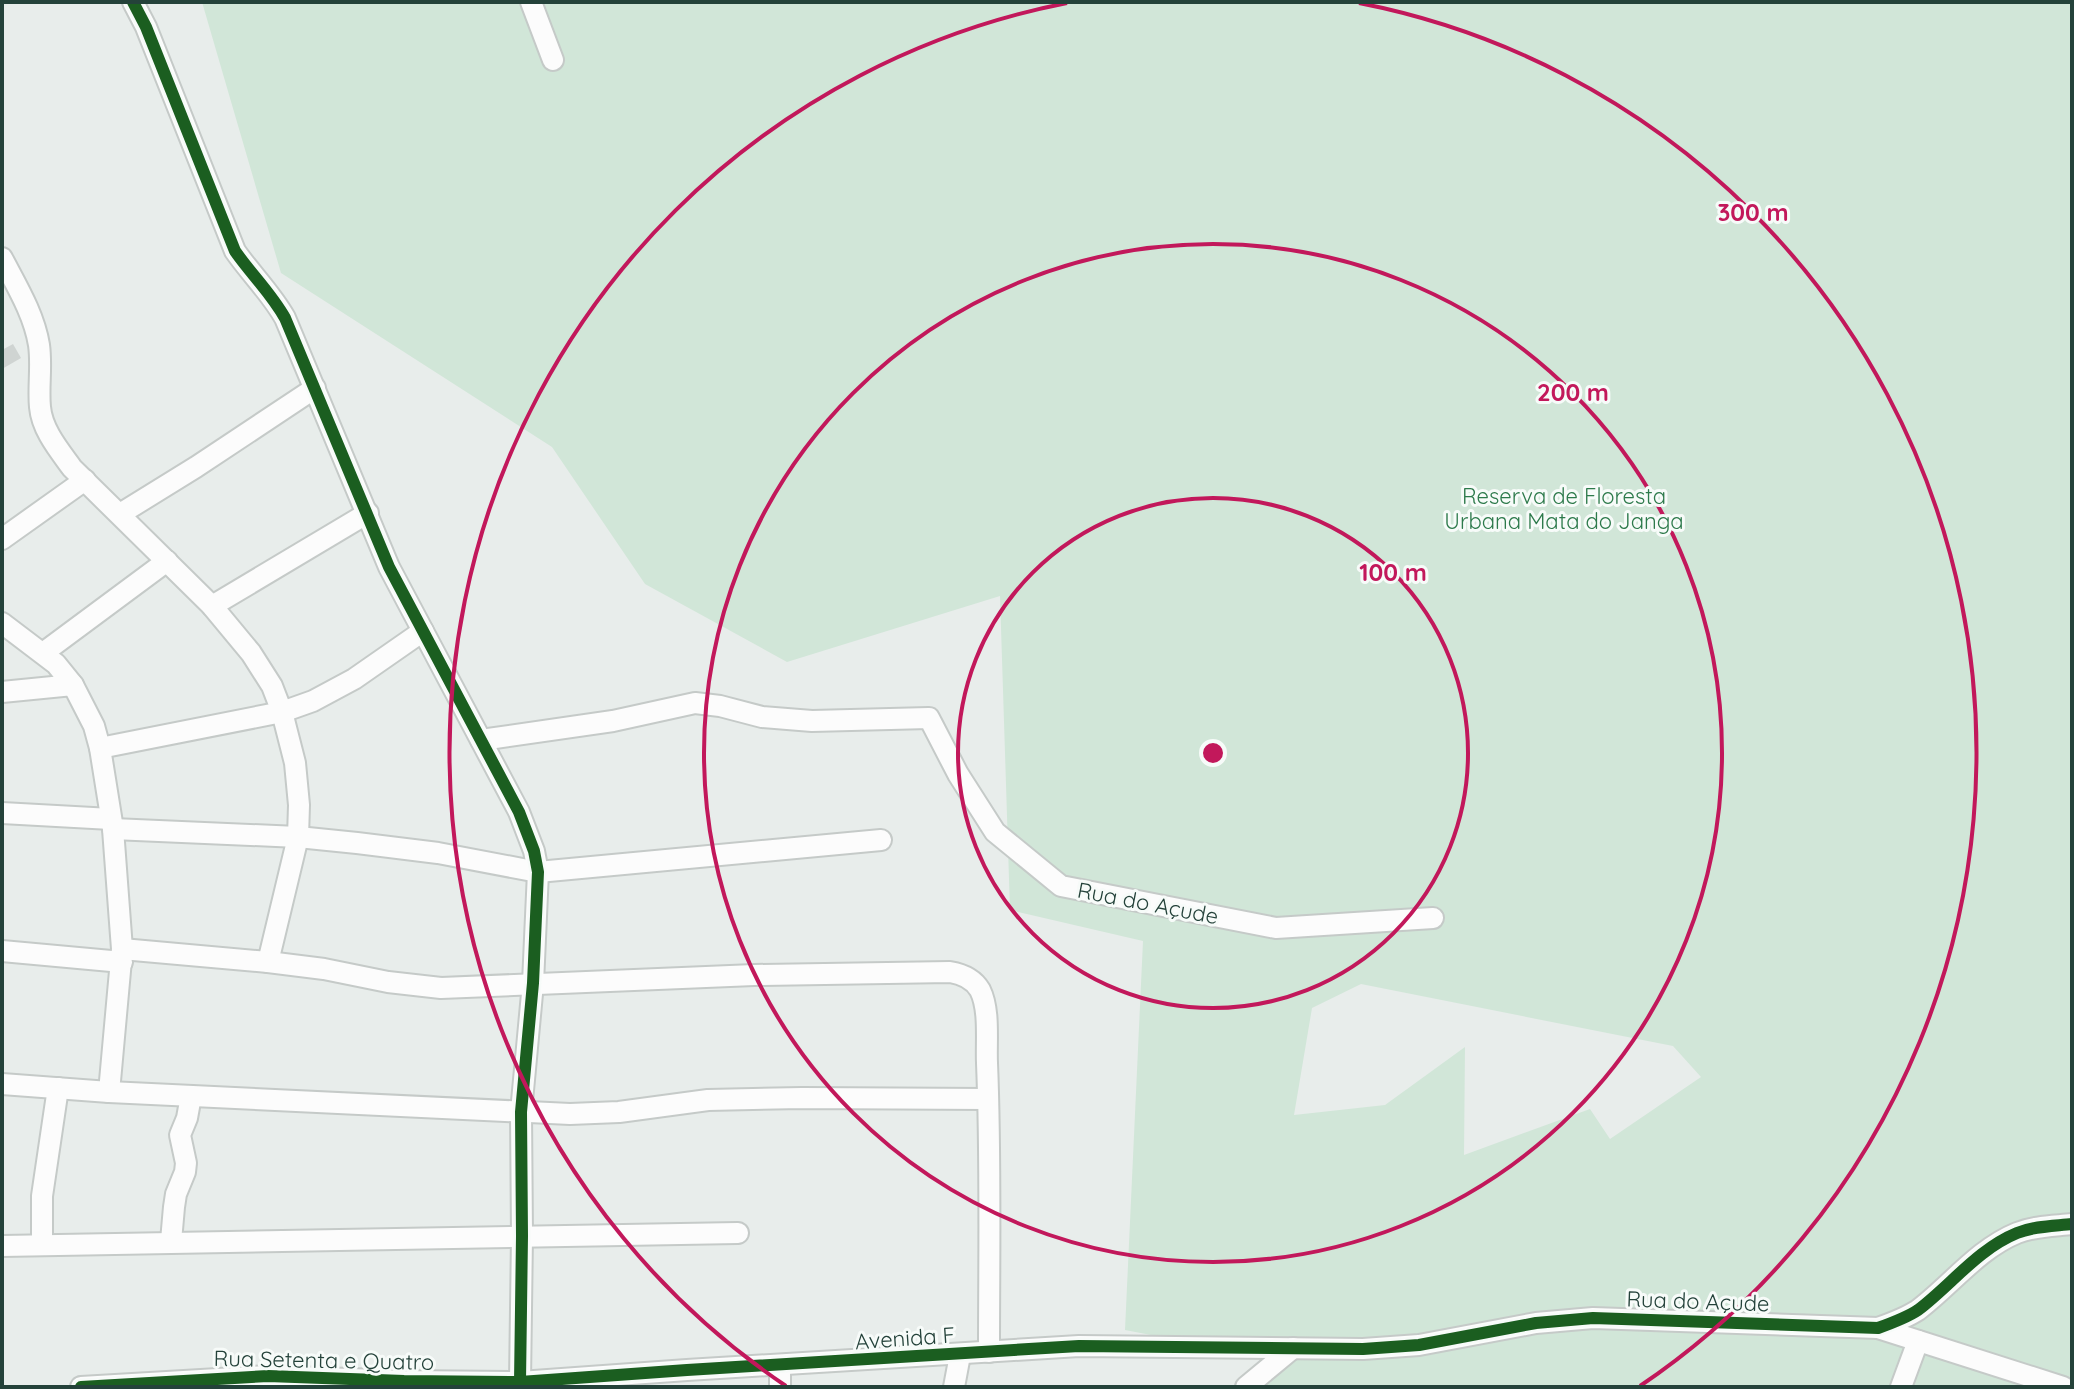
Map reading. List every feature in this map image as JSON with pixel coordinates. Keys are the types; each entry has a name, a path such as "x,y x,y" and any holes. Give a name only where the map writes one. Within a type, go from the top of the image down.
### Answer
{"street":[{"path":"133,2 146,27 235,251 275,300 285,318 389,567 519,812 534,851 538,872 533,983 521,1112 518,1384"},
{"path":"531,2 553,60"},
{"path":"2,258 30,314 39,342 40,408 42,420 55,444 72,468 212,606 251,653 272,686 282,712 295,763 298,837 268,962"},
{"path":"120,514 208,460 315,388"},
{"path":"2,539 85,480"},
{"path":"212,606 368,513"},
{"path":"43,653 167,561"},
{"path":"2,623 56,664 73,685 94,726 100,748 112,824 122,955 109,1092"},
{"path":"100,748 282,712 313,701 354,679 423,631"},
{"path":"2,692 73,685"},
{"name":"Rua do Açude","path":"481,740 613,721 695,703 762,717 812,721 929,718 958,774 995,832 1061,886 1276,928 1433,918"},
{"path":"2,813 298,837 438,853 538,872 881,840"},
{"path":"2,951 268,962 441,988 754,975 950,972 964,975 980,991 985,1010 989,1352"},
{"path":"2,1084 570,1114 619,1112 708,1100 988,1099"},
{"path":"42,1244 42,1196 58,1088"},
{"path":"171,1241 176,1194 186,1163 180,1135 191,1096"},
{"name":"Rua do Açude","path":"1293,1348 1363,1349 1419,1345 1536,1323 1593,1318 1878,1328 1916,1311 1993,1245 2013,1234 2027,1229 2072,1224"},
{"path":"2,1246 738,1233"},
{"path":"1878,1328 2026,1381 2063,1387"},
{"path":"1901,1387 1918,1341"},
{"name":"Avenida F","path":"518,1384 687,1370 1079,1346 1293,1348"},
{"path":"1246,1387 1293,1348"},
{"path":"954,1387 960,1355"},
{"path":"780,1366 780,1387"},
{"name":"Rua Setenta e Quatro","path":"81,1387 268,1376 518,1384"}],"green space":[{"name":"Reserva de Floresta Urbana Mata do Janga","path":"202,2 2072,2 2072,1387 1242,1387 1281,1360 1125,1330 1143,941 1010,910 1000,596 787,662 645,584 552,447 281,273","holes":["1361,984 1673,1046 1701,1077 1610,1139 1590,1109 1464,1155 1465,1047 1385,1105 1294,1115 1312,1008"]}],"building":[{"path":"13,344 21,358 2,369 2,350"}],"cycle path":[{"path":"133,2 146,27 235,251 285,318 389,567 519,812 534,851 538,872 533,983 521,1112 520,1382"},
{"path":"81,1387 268,1376 520,1382 1079,1346 1363,1349 1419,1345 1536,1323 1593,1318 1878,1328 1918,1310 1977,1258 2003,1240 2030,1229 2072,1224"}]}
